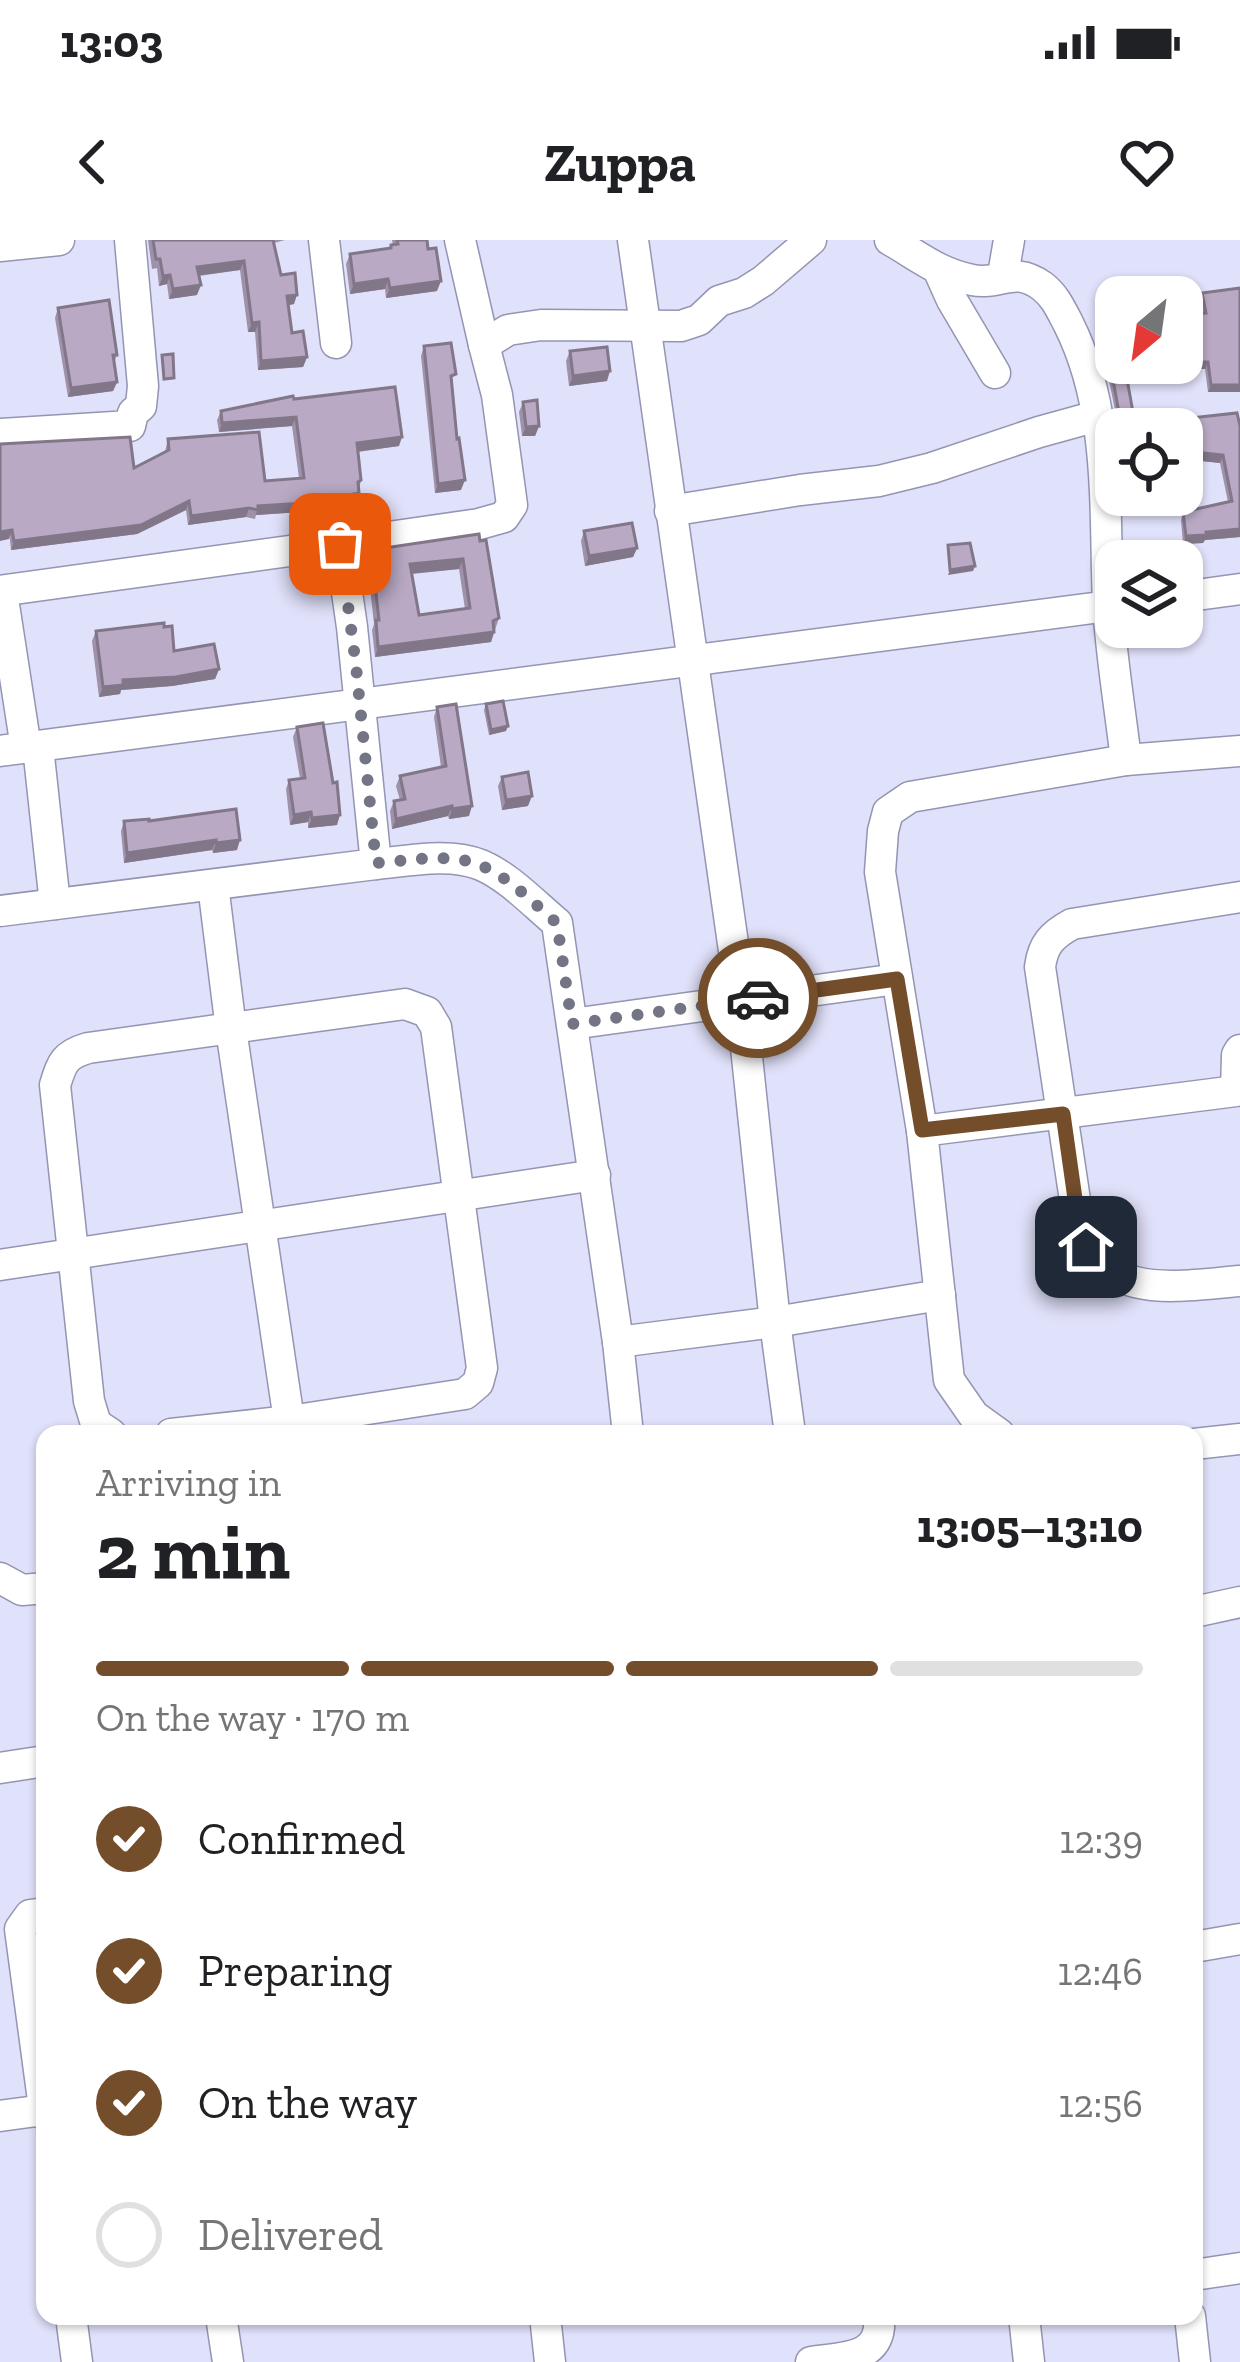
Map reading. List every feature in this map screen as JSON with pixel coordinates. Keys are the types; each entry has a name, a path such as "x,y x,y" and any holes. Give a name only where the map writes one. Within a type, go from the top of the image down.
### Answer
{"street":[{"path":"0,246 59,240"},
{"path":"0,434 130,426 133,413 142,406 143,386 130,240"},
{"path":"324,240 336,344"},
{"path":"55,904 21,749 1,592 504,517 512,505 497,395 460,240"},
{"path":"633,240 741,1000 789,1425"},
{"path":"484,345 508,330 541,325 681,326 699,320 719,301 763,281 811,240"},
{"path":"890,240 939,271 978,281 1023,275 1054,295 1082,351 1095,408"},
{"path":"1003,275 1009,240"},
{"path":"939,271 995,373"},
{"path":"670,511 879,481 932,469 1095,417"},
{"path":"340,544 376,863"},
{"path":"1203,594 1240,590"},
{"path":"21,749 1095,608"},
{"path":"1116,648 1126,760"},
{"path":"986,1425 974,1416 949,1380 922,1130 880,872 888,812 910,797 1126,760 1240,752"},
{"path":"0,910 437,858 478,863 513,885 557,923 627,1425"},
{"path":"213,885 291,1425"},
{"path":"1240,897 1072,924 1042,948 1040,967 1079,1227 1086,1247 1106,1271 1139,1286 1240,1280"},
{"path":"572,1024 897,979"},
{"path":"97,1425 88,1402 55,1085 61,1065 72,1053 88,1048 405,1004 427,1012 436,1027 482,1367 478,1383 465,1394 302,1425"},
{"path":"922,1130 1238,1097 1240,1050"},
{"path":"0,1265 595,1175"},
{"path":"617,1342 940,1295"},
{"path":"1203,1445 1238,1450"},
{"path":"0,1578 22,1590 36,1589"},
{"path":"1203,1610 1240,1602"},
{"path":"0,1768 36,1762"},
{"path":"36,1914 20,1929 36,2047"},
{"path":"1203,1946 1240,1940"},
{"path":"0,2116 36,2114"},
{"path":"1203,2274 1240,2269"},
{"path":"72,2325 77,2362"},
{"path":"222,2325 228,2362"},
{"path":"546,2325 550,2362"},
{"path":"811,2362 860,2354 873,2345 880,2325"},
{"path":"1025,2325 1029,2362"},
{"path":"1191,2325 1196,2362"}],"building":[{"path":"153,240 273,240 281,275 295,273 297,295 287,296 292,333 303,331 307,357 261,361 259,322 252,323 244,261 197,267 201,285 173,289 170,275 163,276 160,259 156,259"},
{"path":"397,240 427,240 428,249 436,248 441,281 390,288 388,279 354,284 350,254 391,248"},
{"path":"1240,288 1240,385 1211,385 1208,362 1203,362 1203,293"},
{"path":"109,300 117,382 71,388 58,308"},
{"path":"451,343 457,439 465,480 438,484 424,346"},
{"path":"607,347 610,371 573,376 570,351"},
{"path":"173,354 174,378 164,379 162,355"},
{"path":"1114,384 1128,384 1132,408 1118,408"},
{"path":"395,387 402,437 357,443 359,493 191,516 189,501 141,525 14,541 12,530 0,532 0,444 130,437 134,468 169,450 168,439 259,432 265,481 304,478 296,417 222,423 221,411 293,396"},
{"path":"537,400 539,426 526,427 523,402"},
{"path":"1237,413 1240,529 1186,536 1184,516 1203,516 1203,508 1232,501 1223,455 1203,453 1203,417"},
{"path":"632,523 637,548 589,556 584,531"},
{"path":"479,534 480,541 486,540 499,618 493,621 494,632 378,647 371,550","holes":["463,559 470,608 419,615 410,564"]},
{"path":"970,543 975,566 950,570 948,545"},
{"path":"164,623 164,627 172,626 174,651 214,644 219,669 123,680 123,685 103,687 96,631"},
{"path":"503,701 508,726 491,730 486,704"},
{"path":"456,704 472,806 396,819 394,801 405,799 400,776 446,766 437,707"},
{"path":"323,723 340,815 294,815 289,780 305,778 297,727"},
{"path":"528,772 532,796 506,800 502,777"},
{"path":"236,809 240,840 127,853 124,821"}],"way so far":[{"path":"340,544 376,863 437,858 478,863 513,885 557,923 572,1024 758,998"}],"route":[{"path":"758,998 897,979 922,1130 1063,1114 1086,1247"}]}
